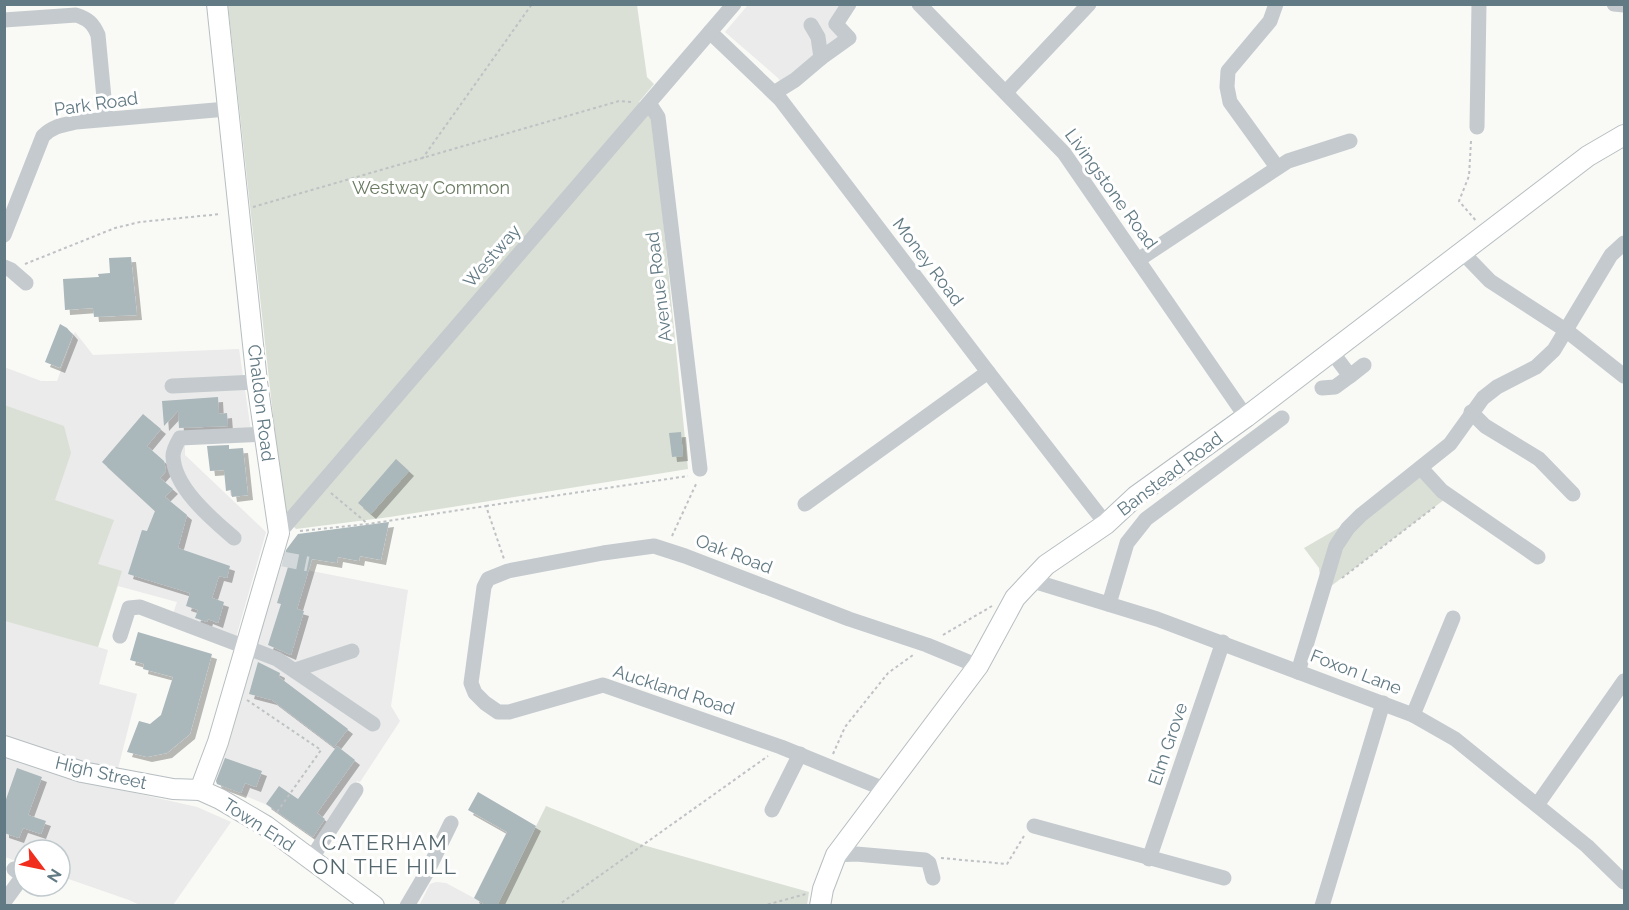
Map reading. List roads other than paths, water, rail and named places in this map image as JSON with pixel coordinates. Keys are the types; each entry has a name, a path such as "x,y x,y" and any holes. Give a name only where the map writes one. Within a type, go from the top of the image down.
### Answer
{"main road":[{"name":"Chaldon Road","path":"200,790 278,558 279,533 257,382 227,109 218,4"},
{"name":"Banstead Road","path":"821,897 836,855 978,666 1015,598 1030,580 1046,565 1106,524 1136,496 1332,352 1588,156 1624,135"},
{"name":"High Street","path":"4,746 82,772 173,789 200,790"},
{"name":"Town End","path":"200,790 266,826 374,906"}],"street":[{"name":"Westway","path":"279,533 734,4"},
{"path":"774,93 795,80 849,38 836,24 849,4"},
{"name":"Livingstone Road","path":"919,4 1064,153 1245,417"},
{"path":"1006,92 1089,4"},
{"path":"1276,4 1270,21 1228,71 1227,87 1230,102 1277,167"},
{"path":"1477,127 1479,4"},
{"path":"1614,4 1624,5"},
{"path":"4,20 76,15 86,18 93,24 98,35 106,119"},
{"path":"811,25 818,37 821,58"},
{"name":"Money Road","path":"710,32 774,93 1106,524"},
{"name":"Avenue Road","path":"649,103 658,117 700,471"},
{"name":"Park Road","path":"4,235 43,136 49,129 58,125 106,119 227,109"},
{"path":"1138,260 1288,160 1350,141"},
{"path":"1298,672 1336,546 1348,528 1360,515 1450,444 1483,398 1497,387 1536,367 1554,350 1611,255 1624,243"},
{"path":"1462,252 1490,281 1567,331 1624,376"},
{"path":"8,268 26,284"},
{"path":"1332,352 1350,376"},
{"path":"1322,388 1335,387 1364,365"},
{"path":"805,504 988,372"},
{"path":"172,386 257,382"},
{"path":"1471,412 1485,426 1539,459 1573,495"},
{"path":"1109,604 1127,543 1146,519 1282,418"},
{"path":"234,538 202,512 177,475 172,454 180,438 265,434"},
{"path":"1420,468 1449,496 1538,557"},
{"name":"Oak Road","path":"482,598 488,579 508,572 654,546 849,620 927,645 978,666"},
{"name":"Foxon Lane","path":"1030,580 1223,642 1413,715 1455,739 1587,846 1624,882"},
{"name":"Auckland Road","path":"482,598 471,683 475,693 498,712 523,709 603,685 800,754 884,789"},
{"path":"120,636 129,608 140,607 277,659 373,724"},
{"path":"1413,715 1453,618"},
{"name":"Elm Grove","path":"1149,859 1223,642"},
{"path":"295,670 352,651"},
{"path":"1537,805 1624,681"},
{"path":"1322,906 1383,703"},
{"path":"772,810 800,754"},
{"path":"311,859 356,790"},
{"path":"407,906 451,823"},
{"path":"1034,826 1224,878"},
{"path":"836,855 856,854 925,860 929,863 933,878"}],"tunnel":[{"path":"283,559 308,564"}],"district":[{"name":"CATERHAM ON THE HILL","path":"385,855"}],"park label":[{"name":"Westway Common","path":"431,188"}]}
